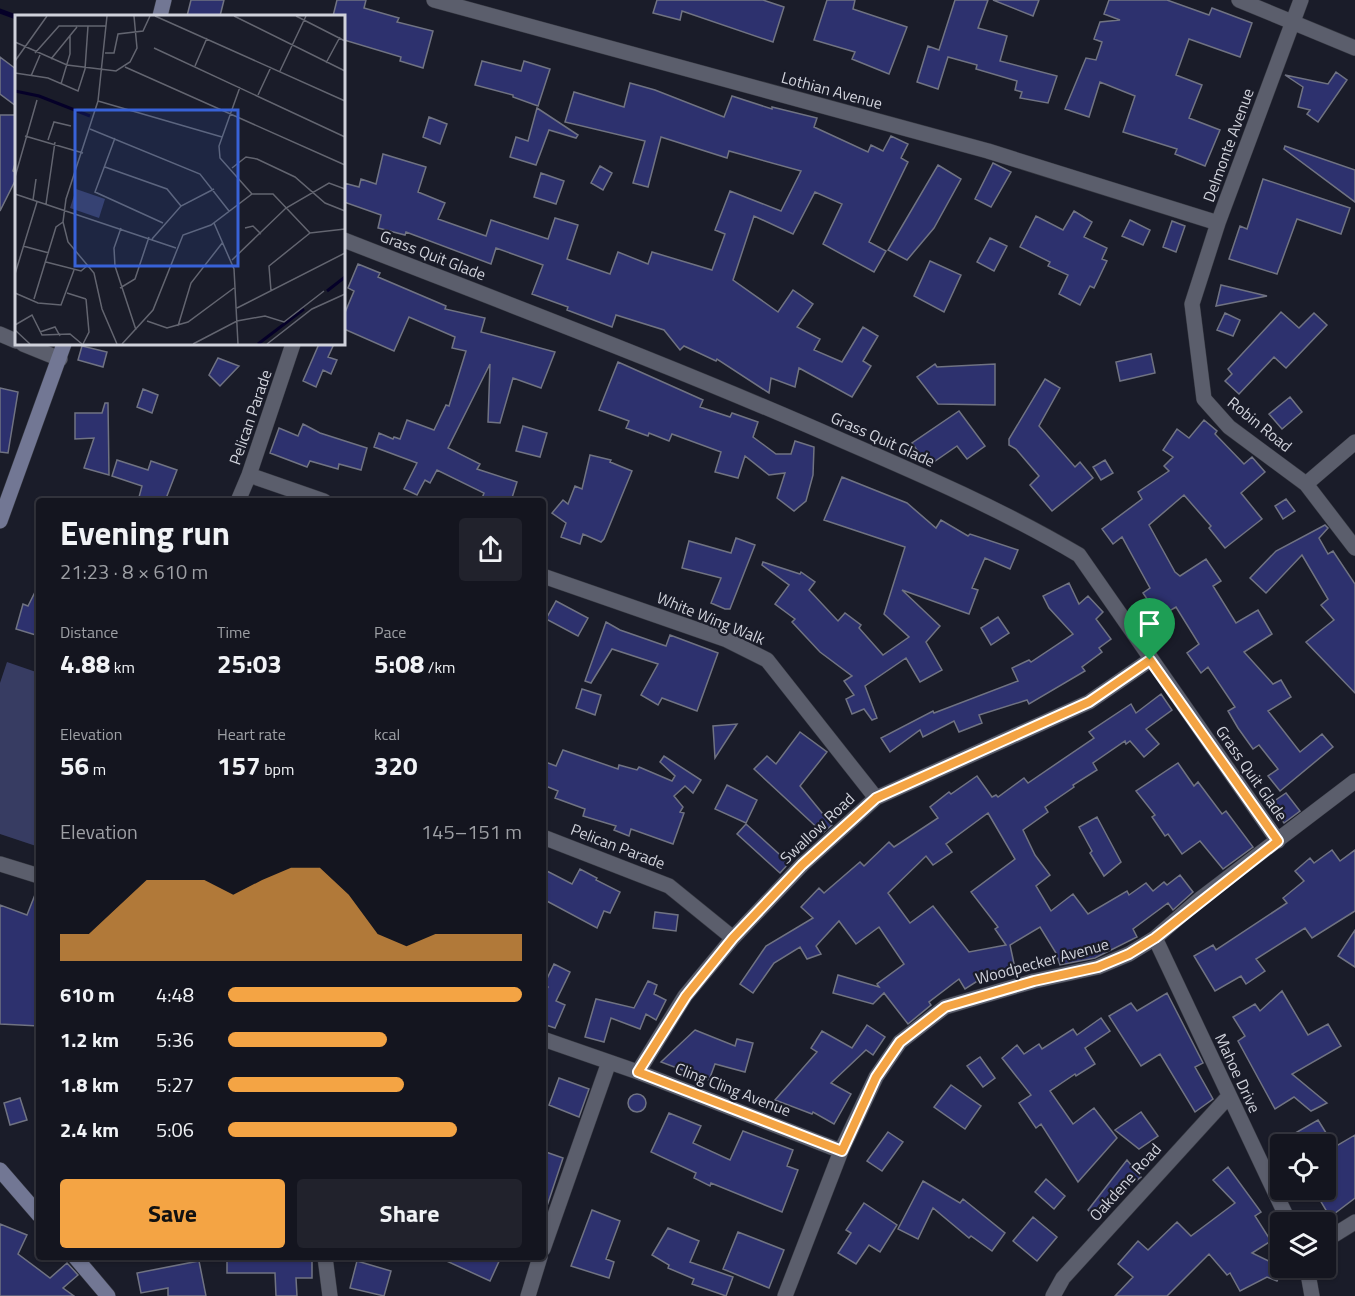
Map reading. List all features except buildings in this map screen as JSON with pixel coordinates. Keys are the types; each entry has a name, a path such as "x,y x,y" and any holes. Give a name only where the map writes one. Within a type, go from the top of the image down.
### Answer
{"street":[{"path":"160,15 164,0"},
{"name":"Lothian Avenue","path":"434,0 988,151 1218,223"},
{"path":"1239,0 1355,48"},
{"name":"Delmonte Avenue","path":"1192,304 1218,223 1301,0"},
{"name":"Grass Quit Glade","path":"345,240 729,391 903,467 1037,530 1079,555 1278,841"},
{"name":"Robin Road","path":"1192,304 1204,399 1229,427 1306,484 1355,548"},
{"path":"0,334 15,341"},
{"path":"25,345 60,359"},
{"path":"0,521 64,345"},
{"name":"Pelican Parade","path":"239,498 249,476 293,345"},
{"path":"1306,484 1355,442"},
{"path":"249,476 315,498"},
{"name":"White Wing Walk","path":"546,577 726,640 767,660 876,798"},
{"name":"Swallow Road","path":"638,1072 686,996 733,938 802,865 876,798 1089,702 1150,660"},
{"name":"Woodpecker Avenue","path":"785,1296 842,1151 876,1077 900,1042 945,1007 1034,981 1098,967 1129,954 1155,938 1355,782"},
{"name":"Pelican Parade","path":"546,838 669,886 733,938"},
{"path":"0,864 36,875"},
{"name":"Mahoe Drive","path":"1155,938 1284,1212"},
{"name":"Cling Cling Avenue","path":"546,1040 638,1072 842,1151"},
{"path":"546,1240 609,1062"},
{"name":"Oakdene Road","path":"1053,1296 1063,1278 1229,1096"},
{"path":"0,1170 36,1212"},
{"path":"1336,1234 1355,1222"},
{"path":"77,1260 105,1294"},
{"path":"325,1260 330,1296"},
{"path":"528,1296 539,1260"},
{"path":"1308,1278 1312,1296"}],"shaded area":[{"path":"7,662 36,672 36,846 0,834 0,683"}],"waterway":[{"path":"0,11 15,17"}],"route":[{"path":"1150,660 1278,841 1200,899 1155,938 1129,954 1098,967 1034,981 945,1007 900,1042 876,1077 842,1151 638,1072 686,996 733,938 802,865 876,798 1089,702 1150,660"}]}
